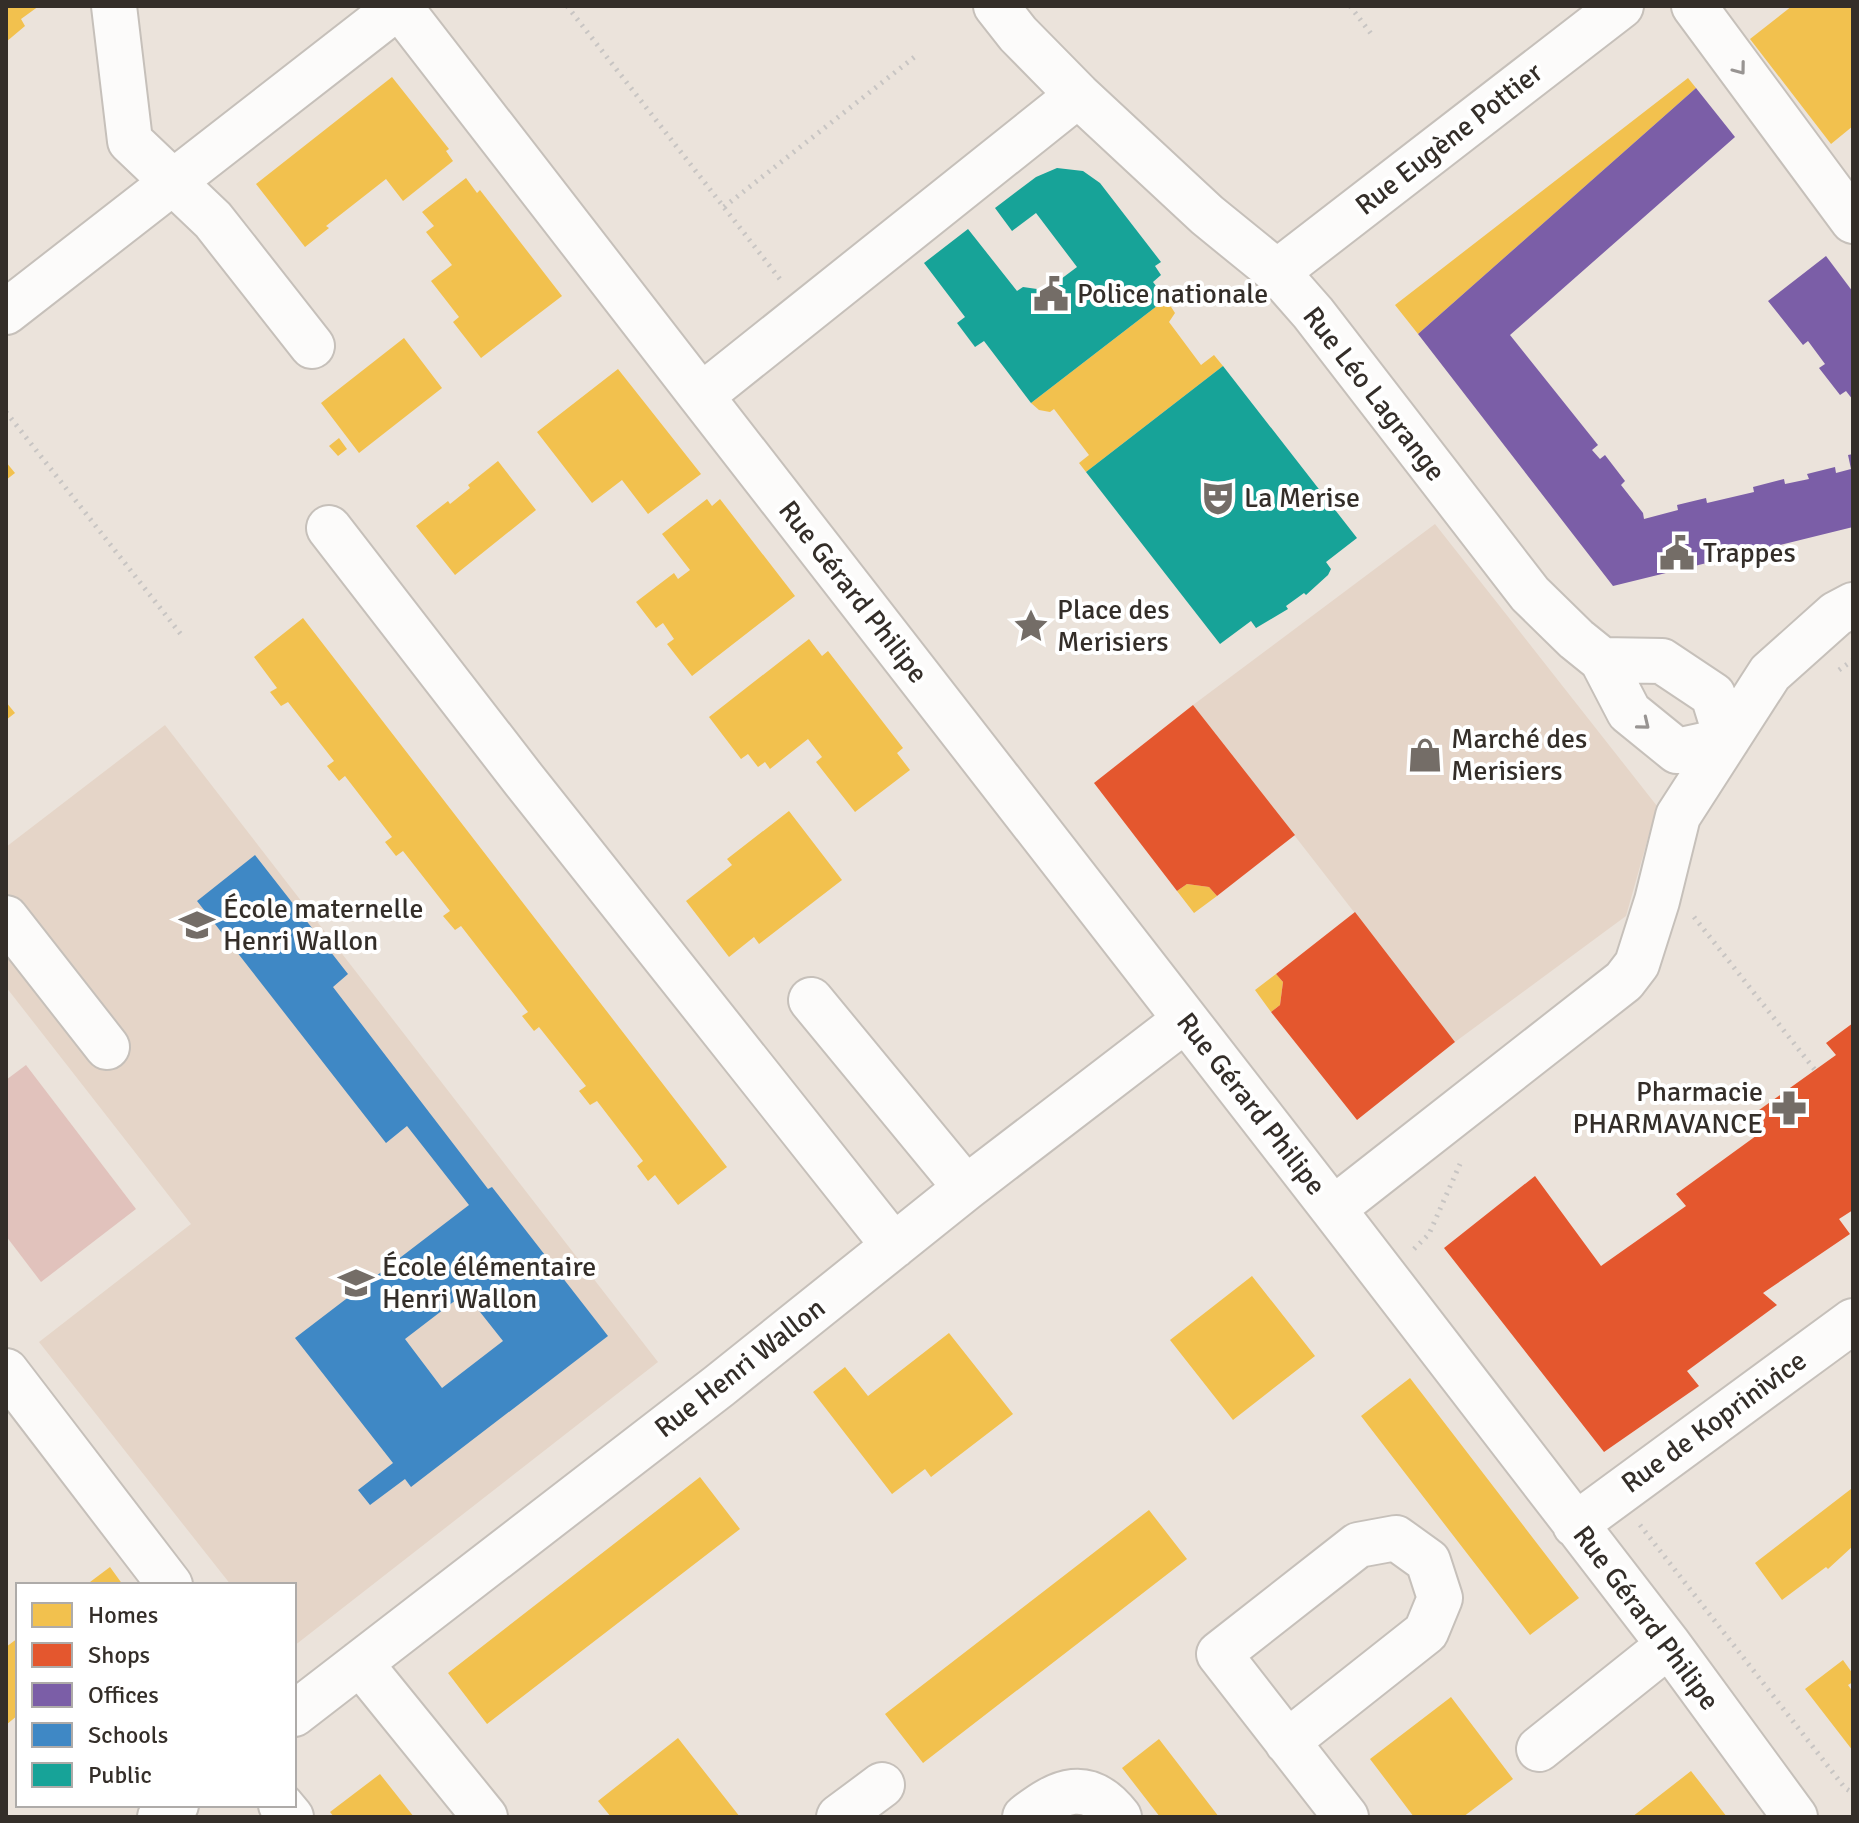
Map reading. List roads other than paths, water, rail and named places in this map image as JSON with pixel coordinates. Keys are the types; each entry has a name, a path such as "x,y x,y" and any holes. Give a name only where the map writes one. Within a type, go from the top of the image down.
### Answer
{"street":[{"path":"114,6 130,141 213,220 312,346"},
{"path":"6,312 399,6"},
{"name":"Rue Gérard Philipe","path":"399,6 1333,1209 1669,1645 1795,1817"},
{"name":"Rue Léo Lagrange","path":"996,6 1018,34 1078,95 1207,215 1277,272 1313,313 1530,594 1602,660 1629,712 1677,751 1727,740"},
{"name":"Rue Eugène Pottier","path":"1277,272 1621,6"},
{"path":"1694,6 1853,221"},
{"path":"701,396 1078,95"},
{"path":"329,528 894,1246"},
{"path":"1333,1209 1624,981 1637,964 1657,901 1678,816 1770,673 1836,614 1853,605"},
{"path":"1602,660 1662,661 1713,695 1727,740"},
{"path":"6,918 107,1047"},
{"path":"811,1000 966,1188"},
{"name":"Rue Henri Wallon","path":"296,1712 1185,1020"},
{"name":"Rue de Koprinivice","path":"1575,1525 1853,1321"},
{"path":"6,1371 168,1583"},
{"path":"1287,1742 1426,1632 1440,1598 1428,1561 1396,1538 1358,1545 1219,1654 1287,1742 1346,1817"},
{"path":"1539,1749 1669,1645"},
{"path":"360,1663 485,1817"},
{"path":"839,1817 882,1785"},
{"path":"1025,1817 1049,1798 1080,1790 1107,1802 1119,1817"}],"place":[{"name":"Police nationale","path":"1051,294"},
{"name":"La Merise","path":"1218,498"},
{"name":"Trappes","path":"1677,553"},
{"name":"Place des Merisiers","path":"1031,626"},
{"name":"Marché des Merisiers","path":"1425,755"},
{"name":"École maternelle Henri Wallon","path":"197,925"},
{"name":"Pharmacie PHARMAVANCE","path":"1789,1108"},
{"name":"École élémentaire Henri Wallon","path":"356,1283"}]}
